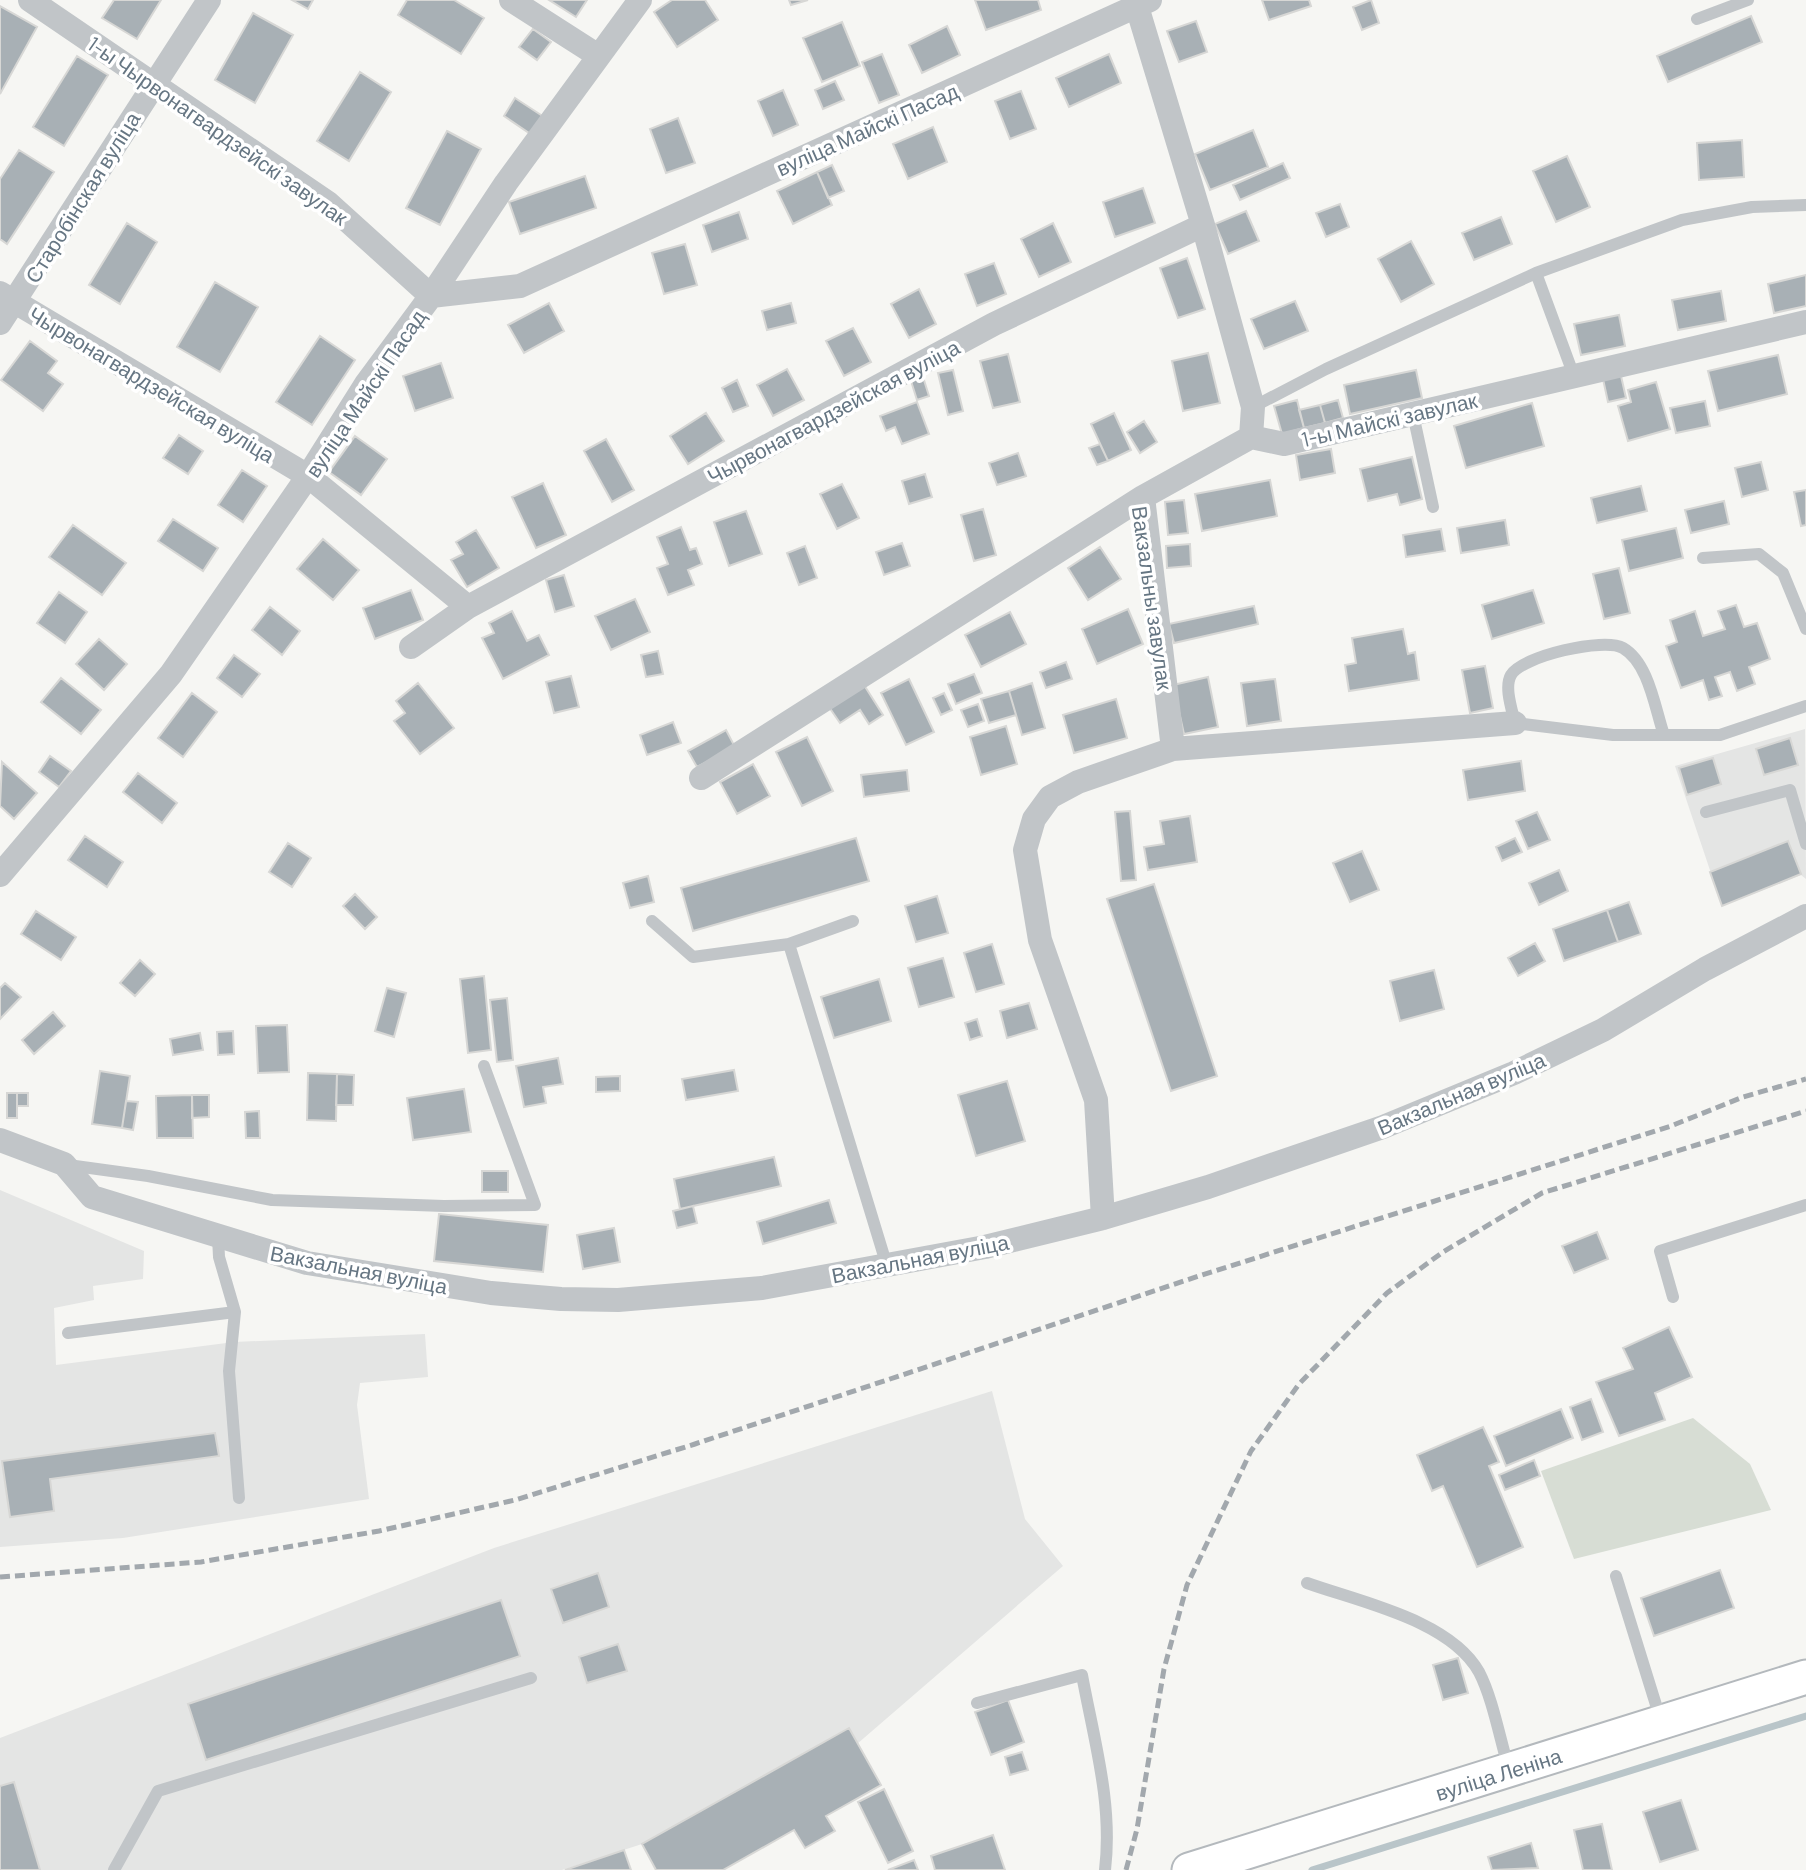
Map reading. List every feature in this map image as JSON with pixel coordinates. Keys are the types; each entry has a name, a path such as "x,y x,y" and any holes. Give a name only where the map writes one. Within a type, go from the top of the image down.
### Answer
{"main road":[{"name":"вуліца Леніна","path":"1189,1870 1806,1676"}],"street":[{"name":"1-ы Чырвонагвардзейскі завулак","path":"30,0 328,203 431,296"},
{"name":"Старобінская вуліца","path":"0,323 8,298 209,0"},
{"path":"512,0 597,55"},
{"path":"431,296 597,55 640,0"},
{"path":"1141,2 1253,407 1251,438 1143,497"},
{"name":"вуліца Майскі Пасад","path":"0,874 171,674 307,476 366,384 431,296 520,286 1141,2"},
{"name":"Чырвонагвардзейская вуліца","path":"411,647 468,607 995,324 1203,225"},
{"name":"Чырвонагвардзейская вуліца","path":"8,298 307,476 468,607"},
{"name":"1-ы Майскі завулак","path":"1251,438 1284,444 1806,322"},
{"name":"Вакзальны завулак","path":"702,778 1143,497 1173,749"},
{"path":"1103,1218 1096,1100 1040,940 1025,850 1034,819 1050,797 1078,782 1173,749 1515,723"},
{"name":"Вакзальная вуліца","path":"0,1140 64,1164 92,1196 307,1263 491,1293 561,1299 618,1300 748,1290 985,1247 1103,1218 1208,1187 1383,1127 1514,1073 1603,1030 1705,969 1806,916"}],"lane":[{"path":"1697,19 1748,0"},
{"path":"1253,407 1326,369 1536,273 1682,220 1752,207 1806,205"},
{"path":"1536,273 1574,376"},
{"path":"1413,414 1433,507"},
{"path":"1703,558 1759,554 1783,573 1806,629"},
{"path":"1664,735 1640,666 1623,647 1600,642 1524,662 1511,675 1508,687 1515,723 1613,734 1664,735 1720,735 1806,706"},
{"path":"1706,812 1790,790 1806,844"},
{"path":"652,921 693,957 789,944 853,921"},
{"path":"789,944 887,1266"},
{"path":"64,1164 148,1176 272,1200 444,1206 534,1205 484,1066"},
{"path":"1673,1297 1660,1251 1806,1205"},
{"path":"218,1237 219,1257 235,1312 229,1371 239,1498"},
{"path":"68,1333 235,1312"},
{"path":"1616,1576 1661,1722"},
{"path":"1307,1583 1405,1617 1464,1652 1479,1674 1509,1769"},
{"path":"978,1703 1082,1675 1108,1811 1109,1838 1105,1870"},
{"path":"114,1870 158,1791 531,1678"}],"shaded area":[{"path":"1805,729 1806,879 1801,875 1722,906 1675,766"},
{"path":"0,1190 144,1251 143,1279 93,1286 94,1300 54,1308 56,1365 234,1342 425,1334 428,1377 360,1383 357,1405 369,1499 123,1538 0,1547"},
{"path":"992,1391 1025,1519 1063,1566 857,1744 848,1728 642,1844 562,1870 0,1870 0,1738 494,1548"},
{"path":"1693,1418 1750,1464 1771,1510 1574,1559 1541,1471"}],"building":[{"path":"114,0 161,0 137,39 102,18"},
{"path":"292,0 313,0 308,9"},
{"path":"407,0 454,0 484,18 461,54 398,15"},
{"path":"549,0 587,0 576,17"},
{"path":"672,0 705,0 718,20 677,47 654,12"},
{"path":"789,0 808,0 791,5"},
{"path":"975,0 1038,0 1041,10 986,30"},
{"path":"1262,0 1309,0 1311,6 1269,20"},
{"path":"1371,0 1379,23 1362,30 1353,7"},
{"path":"0,6 37,27 0,94"},
{"path":"253,13 293,35 255,103 215,80"},
{"path":"1751,16 1762,42 1668,82 1657,56"},
{"path":"1196,21 1207,52 1179,62 1167,31"},
{"path":"842,22 860,66 822,82 803,38"},
{"path":"947,26 960,55 922,73 909,45"},
{"path":"533,29 551,42 537,60 519,47"},
{"path":"882,54 899,95 879,103 862,62"},
{"path":"1109,54 1121,83 1069,107 1056,78"},
{"path":"77,56 108,75 64,146 33,127"},
{"path":"360,72 391,92 349,161 317,141"},
{"path":"835,81 844,100 823,109 815,90"},
{"path":"783,90 798,125 773,136 758,101"},
{"path":"1021,91 1036,129 1010,139 995,101"},
{"path":"515,98 544,117 532,135 504,116"},
{"path":"678,118 695,163 666,173 650,129"},
{"path":"933,127 947,162 908,179 893,144"},
{"path":"1253,130 1268,167 1210,190 1195,154"},
{"path":"447,131 481,149 440,225 406,208"},
{"path":"1742,140 1744,177 1699,180 1697,143"},
{"path":"19,150 54,172 7,244 0,239 0,179"},
{"path":"1567,156 1590,207 1556,222 1533,171"},
{"path":"1283,163 1290,178 1240,200 1233,185"},
{"path":"832,165 844,191 828,198 817,172"},
{"path":"817,172 832,205 793,224 777,191"},
{"path":"585,176 596,208 520,234 509,202"},
{"path":"1143,188 1155,223 1115,237 1103,202"},
{"path":"1340,204 1349,227 1326,237 1316,213"},
{"path":"1246,211 1259,241 1228,254 1215,224"},
{"path":"739,212 748,239 712,252 703,225"},
{"path":"1501,217 1512,244 1474,260 1462,233"},
{"path":"127,223 157,242 120,304 89,285"},
{"path":"1053,223 1071,262 1039,277 1021,239"},
{"path":"1411,241 1434,284 1401,302 1378,259"},
{"path":"685,244 697,285 664,294 652,253"},
{"path":"1187,258 1205,309 1178,318 1160,268"},
{"path":"994,263 1006,294 977,306 965,274"},
{"path":"1806,275 1806,306 1774,313 1768,284"},
{"path":"215,282 258,307 220,372 177,347"},
{"path":"919,289 936,324 909,338 891,304"},
{"path":"1721,291 1726,321 1678,330 1672,300"},
{"path":"1295,301 1308,331 1264,349 1251,319"},
{"path":"549,303 564,331 524,353 508,325"},
{"path":"791,303 796,323 767,330 762,311"},
{"path":"1619,315 1625,346 1581,355 1574,324"},
{"path":"853,328 871,362 844,376 826,341"},
{"path":"320,336 355,360 312,425 276,402"},
{"path":"30,341 57,361 48,373 63,384 43,411 1,380"},
{"path":"1208,353 1220,403 1183,411 1172,361"},
{"path":"1008,354 1020,402 993,408 980,361"},
{"path":"1778,355 1787,394 1718,411 1708,371"},
{"path":"441,363 453,398 415,411 403,376"},
{"path":"787,369 804,400 773,416 757,385"},
{"path":"953,370 963,411 948,415 938,373"},
{"path":"1416,370 1422,398 1350,414 1344,385"},
{"path":"1621,376 1626,398 1608,402 1603,379"},
{"path":"923,377 929,396 917,400 911,381"},
{"path":"737,380 748,406 733,412 722,388"},
{"path":"1656,382 1670,429 1628,441 1618,406 1631,402 1628,390"},
{"path":"1297,400 1304,428 1282,434 1274,406"},
{"path":"1338,400 1343,418 1325,423 1320,405"},
{"path":"1705,401 1710,426 1676,433 1670,408"},
{"path":"917,402 929,434 902,444 895,427 886,431 880,416"},
{"path":"1532,403 1544,446 1466,468 1454,426"},
{"path":"1320,405 1325,423 1304,428 1299,410"},
{"path":"706,413 724,441 688,464 670,436"},
{"path":"1114,413 1131,450 1108,461 1091,424"},
{"path":"1144,421 1157,442 1140,453 1127,432"},
{"path":"179,435 203,451 188,474 163,458"},
{"path":"355,436 387,459 361,495 329,472"},
{"path":"606,439 634,490 612,502 584,451"},
{"path":"1100,444 1108,461 1097,465 1089,448"},
{"path":"1331,449 1335,473 1300,480 1296,455"},
{"path":"1018,453 1026,476 997,485 989,463"},
{"path":"1412,457 1422,499 1400,505 1397,494 1368,501 1360,469"},
{"path":"1761,462 1768,490 1742,497 1735,468"},
{"path":"242,470 267,486 243,522 218,505"},
{"path":"925,474 932,497 909,504 902,481"},
{"path":"1270,480 1277,516 1202,531 1195,494"},
{"path":"543,483 566,535 536,548 512,497"},
{"path":"842,484 859,518 837,529 820,494"},
{"path":"1641,486 1647,511 1597,523 1591,498"},
{"path":"1806,490 1806,525 1801,526 1794,492"},
{"path":"1184,500 1188,533 1168,535 1165,502"},
{"path":"1724,501 1729,524 1691,533 1685,510"},
{"path":"983,509 996,555 974,561 961,515"},
{"path":"746,511 762,554 729,566 714,522"},
{"path":"173,519 218,548 203,571 158,541"},
{"path":"1505,520 1509,545 1461,553 1457,528"},
{"path":"73,525 126,563 102,595 49,557"},
{"path":"681,527 690,550 696,548 702,564 688,570 694,585 668,595 657,568 668,564 657,537"},
{"path":"1676,528 1683,558 1629,571 1622,540"},
{"path":"1441,529 1445,551 1406,557 1403,535"},
{"path":"476,530 499,568 467,587 451,560 463,554 456,542"},
{"path":"323,539 359,570 333,600 297,569"},
{"path":"902,543 910,566 884,575 876,552"},
{"path":"1190,544 1191,566 1167,568 1166,546"},
{"path":"805,546 817,578 799,585 787,553"},
{"path":"1100,547 1121,579 1088,600 1068,568"},
{"path":"1619,568 1630,613 1604,619 1593,574"},
{"path":"564,575 574,606 555,612 546,580"},
{"path":"411,590 423,620 375,639 363,608"},
{"path":"1533,590 1544,623 1492,639 1482,605"},
{"path":"59,592 87,612 65,643 37,623"},
{"path":"635,599 650,632 611,650 595,616"},
{"path":"1736,605 1744,627 1757,623 1770,659 1749,667 1755,684 1737,691 1730,672 1715,677 1722,696 1709,700 1703,680 1681,688 1666,646 1677,642 1670,620 1695,611 1703,636 1725,629 1718,611"},
{"path":"1254,606 1258,624 1174,643 1169,624"},
{"path":"270,607 300,631 282,655 252,630"},
{"path":"1128,609 1143,644 1097,664 1082,629"},
{"path":"512,611 527,641 539,635 549,655 503,679 482,638 494,633 489,623"},
{"path":"1010,612 1026,644 981,667 965,635"},
{"path":"1403,629 1408,654 1415,652 1419,680 1349,691 1345,665 1356,663 1352,638"},
{"path":"99,639 127,664 104,690 76,664"},
{"path":"658,651 663,674 646,677 641,655"},
{"path":"234,655 260,674 242,697 217,678"},
{"path":"1066,662 1072,679 1046,688 1040,672"},
{"path":"1485,666 1493,708 1470,713 1462,670"},
{"path":"974,674 982,693 956,704 948,684"},
{"path":"571,676 579,707 554,713 546,682"},
{"path":"1208,677 1218,727 1184,734 1173,685"},
{"path":"61,678 101,710 81,734 41,702"},
{"path":"909,679 934,732 906,745 881,693"},
{"path":"1275,679 1281,721 1247,726 1241,683"},
{"path":"418,683 454,728 420,754 394,721 405,713 396,701"},
{"path":"1032,683 1045,728 1022,735 1009,691"},
{"path":"864,685 883,715 869,724 860,710 840,723 829,707"},
{"path":"1009,691 1016,715 989,723 981,699"},
{"path":"192,693 217,712 183,757 158,738"},
{"path":"944,693 952,710 941,715 933,698"},
{"path":"1116,699 1127,738 1074,753 1063,715"},
{"path":"978,704 984,721 968,727 961,710"},
{"path":"673,722 681,743 647,755 640,735"},
{"path":"1006,726 1017,764 981,775 970,737"},
{"path":"726,730 735,747 697,767 688,751"},
{"path":"807,737 833,791 802,806 776,752"},
{"path":"1790,738 1798,765 1764,775 1756,749"},
{"path":"50,756 71,771 59,787 39,772"},
{"path":"1713,758 1721,784 1687,795 1679,768"},
{"path":"1521,761 1525,791 1468,800 1463,770"},
{"path":"2,762 37,793 14,819 0,806"},
{"path":"753,764 770,796 737,814 720,782"},
{"path":"907,770 909,791 864,797 861,775"},
{"path":"138,773 177,803 162,823 123,792"},
{"path":"1130,811 1136,880 1121,881 1115,812"},
{"path":"1537,812 1550,840 1528,849 1516,821"},
{"path":"1190,816 1197,862 1148,870 1144,847 1164,844 1160,821"},
{"path":"85,836 123,862 107,887 68,860"},
{"path":"856,838 869,881 693,931 681,888"},
{"path":"1515,838 1522,852 1502,861 1496,847"},
{"path":"1788,841 1801,874 1722,906 1710,872"},
{"path":"288,843 311,858 292,887 269,872"},
{"path":"1362,851 1379,890 1350,902 1333,863"},
{"path":"1559,870 1568,891 1539,905 1529,883"},
{"path":"648,876 654,902 630,908 623,883"},
{"path":"1154,884 1217,1076 1171,1091 1107,899"},
{"path":"355,894 377,917 365,929 343,906"},
{"path":"937,896 948,933 916,942 905,906"},
{"path":"1629,902 1641,934 1618,942 1607,910"},
{"path":"1607,910 1618,942 1564,961 1553,929"},
{"path":"36,911 76,937 61,960 21,934"},
{"path":"1535,943 1545,961 1518,976 1508,958"},
{"path":"992,944 1004,984 976,992 964,953"},
{"path":"943,958 954,997 919,1007 908,968"},
{"path":"140,960 155,974 135,996 120,983"},
{"path":"1434,970 1444,1009 1400,1021 1390,981"},
{"path":"484,976 491,1050 468,1053 460,979"},
{"path":"879,979 891,1021 834,1038 821,997"},
{"path":"5,983 21,997 0,1019 0,988"},
{"path":"387,988 406,993 394,1037 375,1031"},
{"path":"507,998 513,1060 497,1062 490,1000"},
{"path":"1029,1003 1037,1029 1007,1038 1000,1011"},
{"path":"53,1012 65,1026 34,1054 22,1040"},
{"path":"977,1019 982,1036 970,1040 965,1023"},
{"path":"287,1025 289,1072 258,1073 256,1026"},
{"path":"233,1031 234,1054 218,1055 217,1032"},
{"path":"200,1033 203,1050 173,1055 170,1039"},
{"path":"558,1058 563,1084 543,1087 546,1103 524,1107 516,1066"},
{"path":"734,1070 738,1091 686,1100 682,1079"},
{"path":"100,1071 130,1076 122,1128 92,1124"},
{"path":"308,1073 337,1074 336,1121 307,1120"},
{"path":"337,1074 354,1075 353,1105 336,1105"},
{"path":"620,1076 620,1091 596,1092 596,1077"},
{"path":"1007,1081 1025,1141 976,1156 958,1095"},
{"path":"464,1089 471,1132 413,1140 407,1098"},
{"path":"7,1093 17,1093 17,1118 7,1118"},
{"path":"17,1093 28,1093 28,1106 17,1106"},
{"path":"192,1095 193,1138 157,1138 156,1096"},
{"path":"192,1095 209,1095 209,1117 192,1118"},
{"path":"126,1101 138,1102 133,1130 122,1128"},
{"path":"259,1111 260,1138 246,1138 245,1112"},
{"path":"774,1157 781,1186 680,1209 674,1179"},
{"path":"482,1171 508,1171 508,1192 482,1192"},
{"path":"829,1200 836,1223 763,1244 757,1222"},
{"path":"693,1206 697,1223 677,1228 673,1211"},
{"path":"439,1214 548,1225 543,1272 434,1261"},
{"path":"614,1228 620,1262 583,1269 577,1235"},
{"path":"1597,1232 1608,1259 1574,1273 1562,1246"},
{"path":"1669,1327 1692,1377 1655,1393 1665,1420 1619,1436 1596,1382 1633,1369 1623,1348"},
{"path":"1591,1399 1603,1432 1582,1440 1570,1407"},
{"path":"1561,1409 1573,1438 1506,1466 1494,1436"},
{"path":"1483,1427 1499,1462 1489,1466 1523,1547 1477,1567 1443,1486 1432,1491 1417,1455"},
{"path":"215,1433 219,1456 50,1479 54,1511 10,1517 2,1461"},
{"path":"1534,1460 1540,1476 1505,1490 1499,1475"},
{"path":"1720,1570 1734,1608 1654,1636 1641,1598"},
{"path":"598,1573 609,1607 563,1623 551,1589"},
{"path":"501,1600 520,1656 206,1760 188,1704"},
{"path":"618,1644 627,1671 587,1683 579,1657"},
{"path":"1458,1658 1468,1693 1443,1700 1433,1665"},
{"path":"1008,1700 1024,1742 991,1755 975,1712"},
{"path":"849,1728 881,1785 826,1816 835,1831 805,1848 794,1830 723,1870 656,1870 642,1844"},
{"path":"1022,1752 1028,1770 1010,1775 1005,1757"},
{"path":"14,1782 40,1870 0,1870 0,1786"},
{"path":"884,1789 913,1851 888,1863 858,1802"},
{"path":"1681,1800 1698,1850 1660,1862 1643,1812"},
{"path":"1602,1824 1612,1870 1583,1870 1574,1830"},
{"path":"993,1835 1005,1870 935,1870 931,1856"},
{"path":"1531,1843 1538,1868 1492,1870 1488,1857"},
{"path":"624,1850 631,1870 565,1870"},
{"path":"914,1860 918,1870 888,1870"}],"waterway":[{"path":"1312,1870 1806,1716"}],"railway":[{"path":"0,1577 201,1562 379,1531 515,1500 695,1444 1199,1276 1671,1126 1743,1097 1806,1079"},
{"path":"1126,1870 1137,1829 1164,1669 1187,1585 1251,1451 1299,1384 1387,1293 1443,1252 1542,1193 1806,1111"}]}
